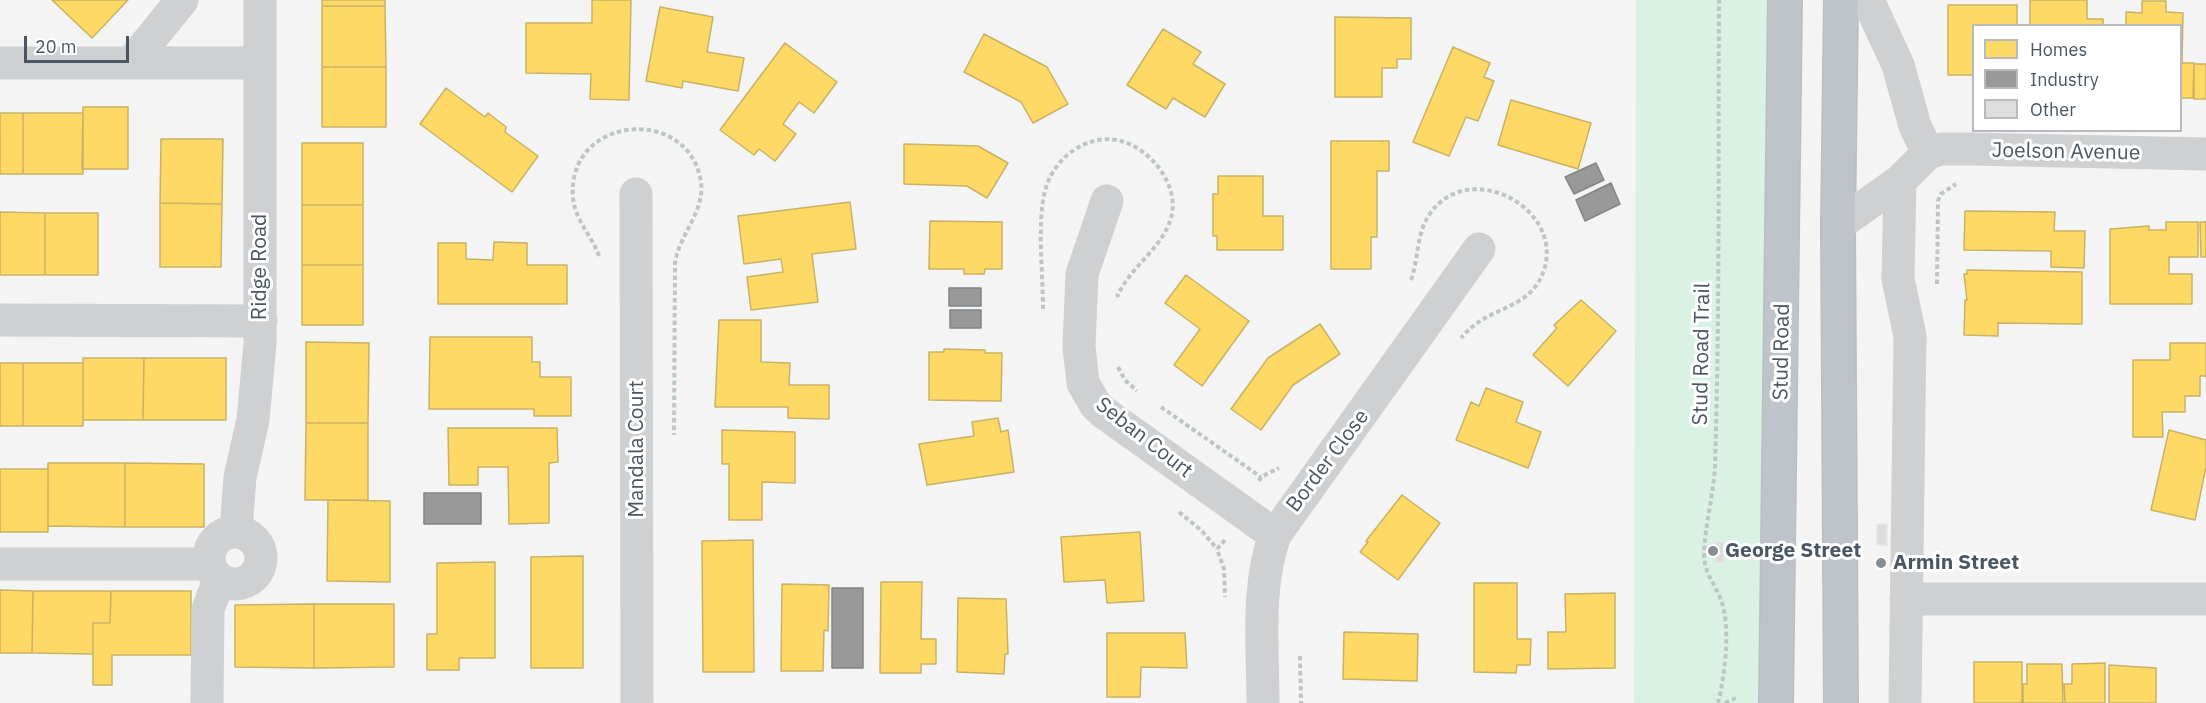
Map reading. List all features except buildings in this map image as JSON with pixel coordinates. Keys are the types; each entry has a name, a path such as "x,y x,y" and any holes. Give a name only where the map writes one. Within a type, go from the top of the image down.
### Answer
{"highway":[{"name":"Stud Road","path":"1776,703 1785,0"},
{"path":"1841,0 1838,225 1841,703"}],"street":[{"path":"131,63 182,0"},
{"name":"Ridge Road","path":"236,531 240,477 255,403 261,321 260,0"},
{"path":"1838,225 1900,181 1928,153 1913,120 1898,65 1868,0"},
{"path":"0,63 260,63"},
{"name":"Joelson Avenue","path":"1928,153 1942,149 1969,149 2206,154"},
{"path":"1900,181 1898,279 1910,336 1905,703"},
{"name":"Mandala Court","path":"636,194 637,703"},
{"name":"Seban Court","path":"1107,201 1082,274 1079,360 1083,383 1095,404 1103,412 1275,535"},
{"name":"Border Close","path":"1263,703 1263,590 1269,551 1275,535 1479,249"},
{"path":"0,320 261,321"},
{"path":"0,564 214,572 227,583 245,583 258,570 262,562 261,553 252,538 236,531 227,532 214,541 210,548 214,572 208,609 207,703"},
{"path":"1906,599 2206,599"}],"path":[{"name":"Stud Road Trail","path":"1718,703 1724,673 1724,619 1721,601 1706,573 1704,557 1705,531 1712,500 1718,355 1719,0"},
{"path":"1043,320 1045,190 1060,163 1071,151 1088,142 1122,141 1134,148 1158,166 1167,180 1170,194 1172,212 1167,228 1128,276 1116,303"},
{"path":"1115,356 1125,380 1146,397"},
{"path":"1155,404 1261,477"},
{"path":"1171,506 1202,531 1217,549"},
{"path":"1725,703 1738,697"}],"green space":[{"path":"1636,0 1785,0 1776,703 1634,703"}],"place":[{"name":"George Street","path":"1713,551"},
{"name":"Armin Street","path":"1881,563"}]}
